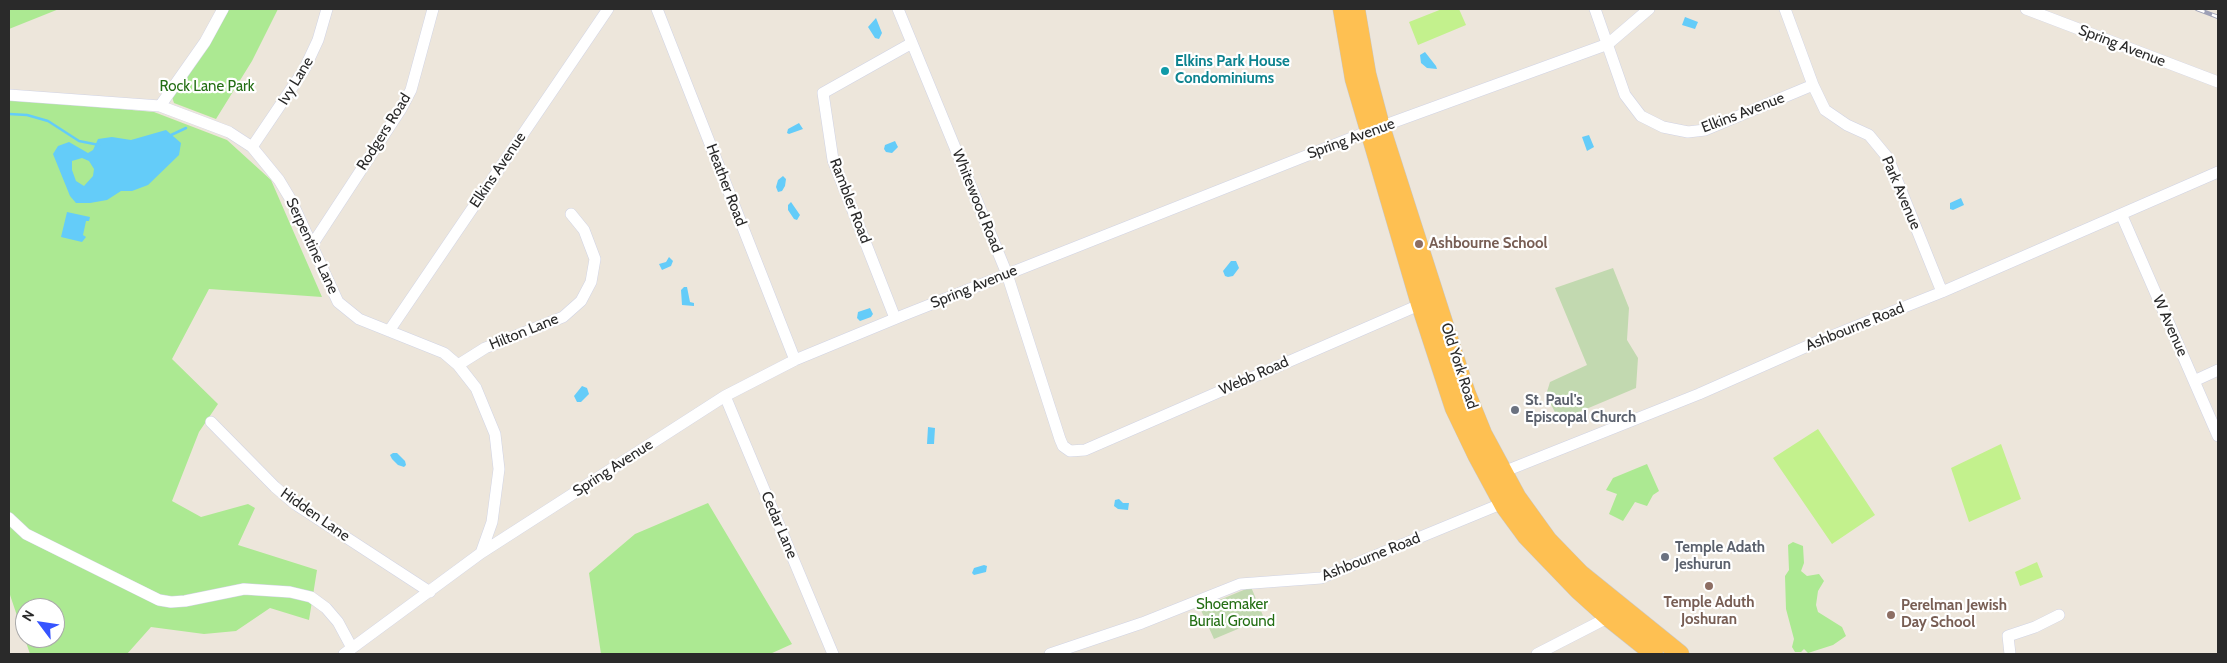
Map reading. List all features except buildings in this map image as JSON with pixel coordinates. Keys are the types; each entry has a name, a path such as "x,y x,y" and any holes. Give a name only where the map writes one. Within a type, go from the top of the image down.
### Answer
{"highway":[{"name":"Old York Road","path":"1342,9 1354,79 1375,129 1437,298 1466,392 1483,434 1496,475"},
{"name":"Old York Road","path":"1356,9 1375,129 1420,304 1454,408 1510,500 1654,654"},
{"name":"Old York Road","path":"1615,614 1680,654"}],"street":[{"path":"160,106 205,42 223,9"},
{"name":"Ivy Lane","path":"252,147 304,70 318,40 327,9"},
{"name":"Rodgers Road","path":"312,245 401,109 411,90 433,9"},
{"name":"Elkins Avenue","path":"389,331 608,9"},
{"name":"Heather Road","path":"657,9 795,360"},
{"name":"Whitewood Road","path":"898,9 1007,274 1060,439 1070,451"},
{"name":"Elkins Avenue","path":"1595,9 1625,95 1632,106 1652,122 1676,132 1705,130 1813,85"},
{"name":"Spring Avenue","path":"348,651 481,553 724,396 795,360 896,318 1375,129 1608,44 1649,9"},
{"name":"Park Avenue","path":"1785,9 1813,85 1825,110 1841,121 1869,135 1888,158 1942,292"},
{"name":"Spring Avenue","path":"2026,9 2218,82"},
{"name":"Rambler Road","path":"896,318 832,160 823,93 912,42"},
{"name":"Serpentine Lane","path":"9,96 160,106 229,132 252,147 279,180 292,200 338,302 359,319 444,353 458,365 476,388 485,407 498,447 498,493 492,522 481,553"},
{"name":"Ashbourne Road","path":"1496,475 1699,394 1819,341 1942,292 2122,216 2218,172"},
{"name":"Hilton Lane","path":"458,365 485,348 564,316 581,301 591,282 595,259 584,230 571,214"},
{"name":"W Avenue","path":"2122,216 2218,436"},
{"name":"Webb Road","path":"1070,451 1084,450 1437,298"},
{"path":"2194,381 2218,370"},
{"name":"Cedar Lane","path":"724,396 833,654"},
{"name":"Hidden Lane","path":"212,422 275,487 295,504 430,592"},
{"name":"Ashbourne Road","path":"1050,654 1142,623 1240,584 1321,578 1510,500"},
{"path":"9,518 26,534 159,600 185,601 244,589 290,592 311,597 326,608 338,622 348,651"},
{"path":"1537,654 1615,614"},
{"path":"2010,654 2008,636 2035,627 2058,615"}],"green space":[{"path":"9,9 59,9 9,29"},
{"name":"Rock Lane Park","path":"227,9 278,9 252,61 216,119 174,103 172,97"},
{"path":"1442,9 1459,9 1466,25 1418,45 1409,22"},
{"path":"9,99 154,112 227,140 271,180 322,297 209,289 172,359 218,404 199,432 172,501 201,517 248,504 255,508 238,545 317,570 309,620 270,608 236,631 204,634 151,627 127,654 30,654 28,648 65,648 65,598 15,598 15,610 9,592"},
{"path":"1613,268 1629,308 1627,340 1638,358 1636,388 1572,415 1557,416 1546,395 1550,382 1587,365 1555,288"},
{"path":"1818,429 1875,515 1832,544 1773,458"},
{"path":"2001,444 2021,499 1969,522 1951,468"},
{"path":"1647,464 1659,491 1653,495 1647,506 1635,502 1623,521 1609,514 1617,494 1606,490 1613,478"},
{"path":"708,503 792,644 770,654 601,654 589,573 635,534"},
{"path":"1793,542 1803,546 1804,563 1801,571 1807,576 1819,574 1824,581 1818,591 1816,605 1818,612 1842,627 1846,636 1833,645 1808,653 1804,649 1801,652 1795,652 1792,647 1794,639 1786,609 1785,576 1789,570 1788,545"},
{"path":"2037,562 2043,577 2020,586 2015,572"},
{"name":"Shoemaker Burial Ground","path":"1251,587 1264,618 1214,639 1200,608"}],"water":[{"path":"1685,17 1698,22 1695,29 1682,25"},
{"path":"876,18 882,33 879,39 875,38 868,27"},
{"path":"1425,52 1437,69 1427,68 1421,63 1420,55"},
{"path":"799,123 803,129 787,133 788,129"},
{"path":"166,130 181,143 179,155 148,185 132,191 121,191 107,200 76,203 70,196 53,154 58,146 69,142 88,153 93,150 98,139 112,137 131,140","holes":["82,158 89,161 94,169 93,176 84,186 76,181 72,170 72,161"]},
{"path":"1589,135 1594,147 1587,151 1582,137"},
{"path":"895,141 898,147 892,153 886,152 884,149 885,145"},
{"path":"783,176 786,179 785,186 782,191 778,192 776,187 778,180"},
{"path":"1961,198 1964,205 1953,210 1950,209 1950,203"},
{"path":"791,202 800,215 797,220 794,219 788,210 788,205"},
{"path":"67,212 90,217 89,221 86,221 83,235 86,237 82,242 61,237"},
{"path":"669,257 673,261 671,266 662,270 659,264 666,262"},
{"path":"1231,261 1236,261 1239,268 1233,276 1228,277 1225,276 1223,271"},
{"path":"687,287 690,302 694,303 694,306 682,305 681,290"},
{"path":"870,308 873,314 871,317 860,321 857,318 858,312"},
{"path":"582,386 587,388 589,394 581,402 577,402 574,396"},
{"path":"928,427 935,428 934,444 927,444"},
{"path":"397,453 405,461 406,465 404,467 398,465 392,459 390,455"},
{"path":"1119,499 1123,503 1129,503 1128,510 1118,509 1114,506 1115,500"},
{"path":"987,566 986,572 974,575 972,573 974,568"}],"waterway":[{"path":"9,114 27,115 48,121 79,141 99,145"},
{"path":"169,136 186,128"}],"railway":[{"path":"2197,9 2218,17"}],"place":[{"name":"Elkins Park House Condominiums","path":"1165,71"},
{"name":"Ashbourne School","path":"1419,244"},
{"name":"St. Paul's Episcopal Church","path":"1515,410"},
{"name":"Temple Adath Jeshurun","path":"1665,557"},
{"name":"Temple Aduth Joshuran","path":"1709,586"},
{"name":"Perelman Jewish Day School","path":"1891,615"}]}
